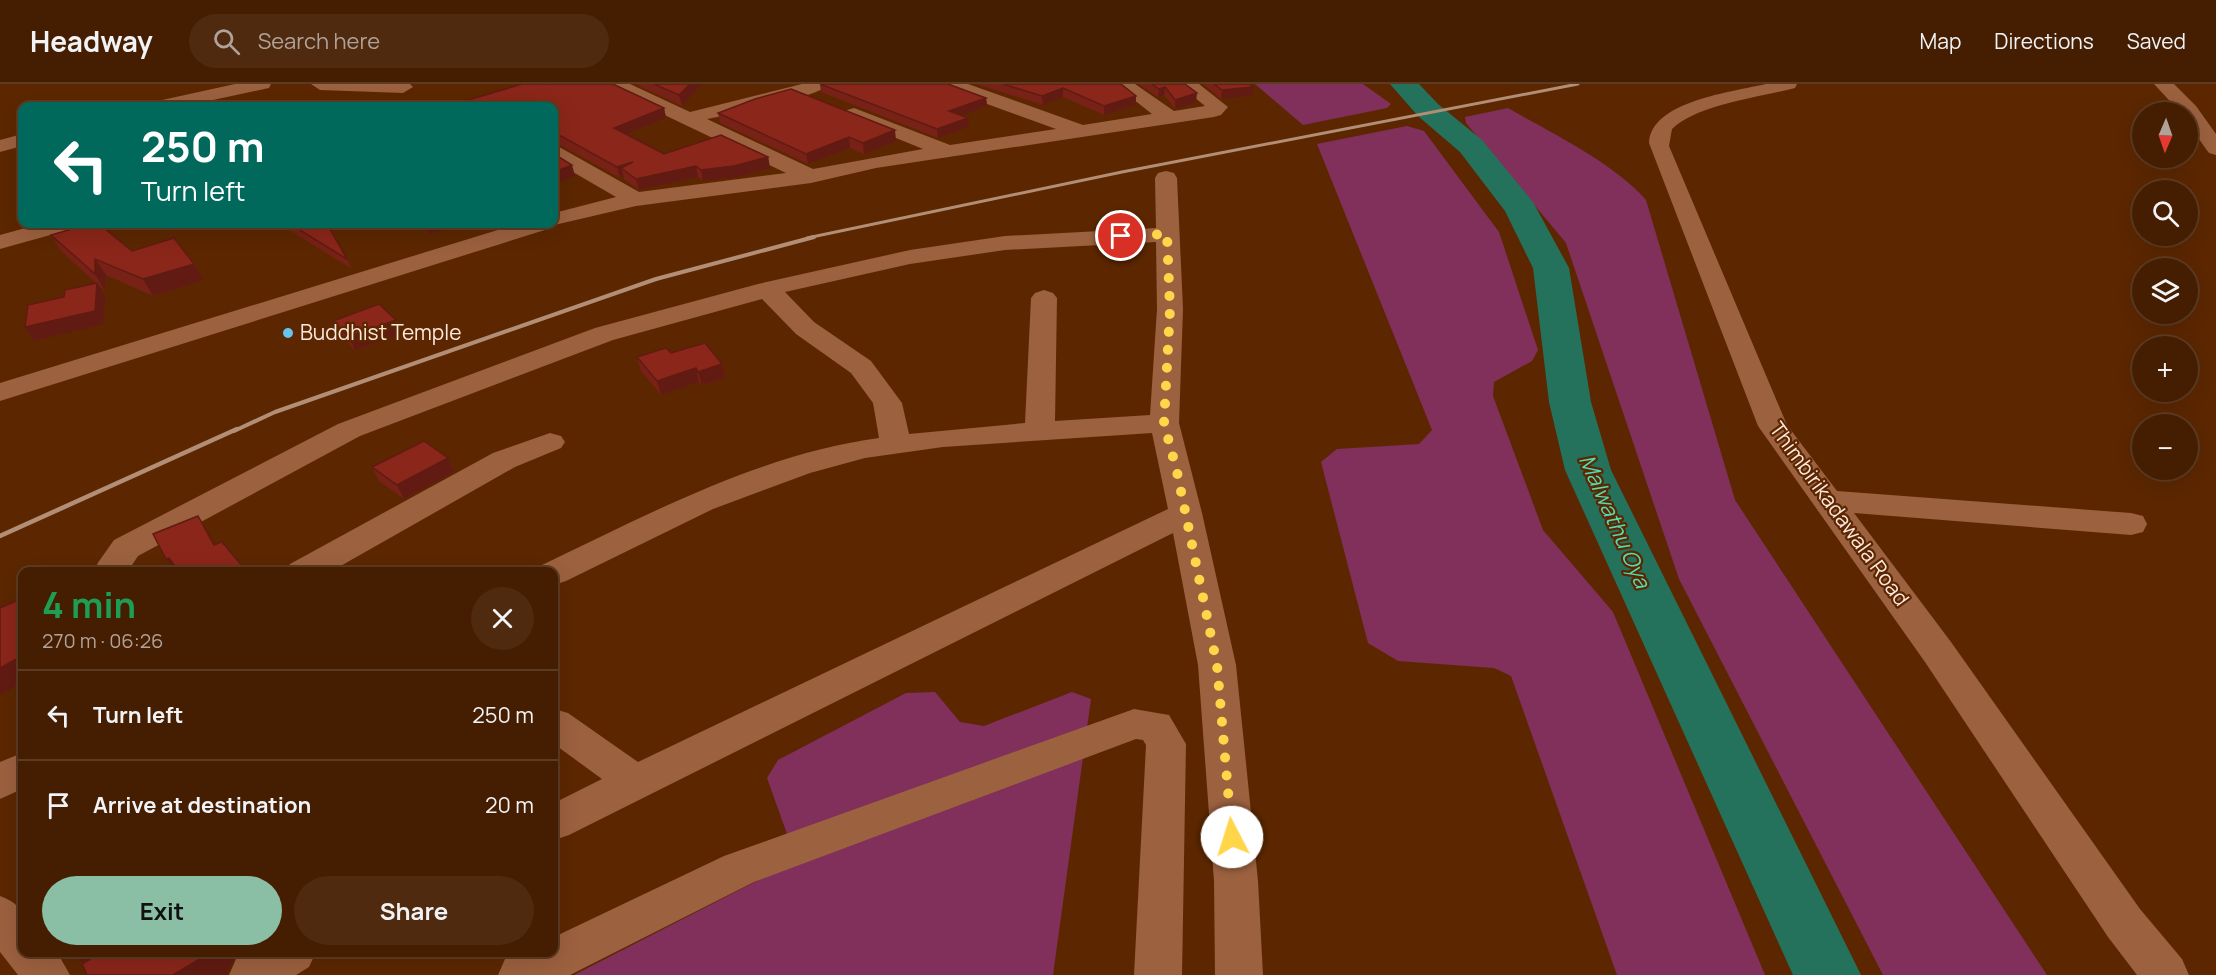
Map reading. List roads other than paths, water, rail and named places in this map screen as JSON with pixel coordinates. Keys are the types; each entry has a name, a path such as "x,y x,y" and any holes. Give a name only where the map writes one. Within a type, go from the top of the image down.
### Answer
{"street":[{"path":"178,102 260,84"},
{"path":"320,84 404,86"},
{"path":"615,84 811,176"},
{"path":"688,118 797,92 820,84"},
{"path":"950,84 1082,131"},
{"path":"1124,84 1169,117"},
{"path":"558,219 635,199 811,176 876,162 1214,111 1218,106 1187,84"},
{"name":"Thimbirikadawala Road","path":"1788,84 1682,115 1665,123 1659,135 1659,146 1721,293 1773,426 1958,679 2124,923 2165,975"},
{"path":"2163,84 2189,110 2216,149"},
{"path":"386,102 404,86"},
{"path":"797,92 950,152"},
{"path":"558,154 635,199"},
{"path":"1166,178 1170,309 1164,423 1186,513 1217,665 1236,880 1239,975"},
{"path":"0,242 50,228"},
{"path":"0,392 527,228"},
{"path":"116,567 114,564 126,548 350,430 604,334 767,289 872,264 977,246 1167,234"},
{"path":"767,289 805,328 861,367 887,403 896,445"},
{"path":"1040,430 1044,298"},
{"path":"558,571 702,502 799,466 863,449 1040,430 1164,423"},
{"path":"311,567 504,460 550,442"},
{"path":"1830,501 2131,524"},
{"path":"558,820 1186,513"},
{"path":"522,975 739,869 1134,724 1155,726 1166,744 1158,975"},
{"path":"558,727 636,782"},
{"path":"0,782 18,772"},
{"path":"0,916 18,940"},
{"path":"32,957 45,975"},
{"path":"252,975 284,957"}],"waterway":[{"name":"Malwathu Oya","path":"1404,84 1428,110 1471,146 1521,209 1551,268 1570,402 1588,470 1827,975"}],"railway":[{"path":"807,238 1122,172 1578,84"},
{"path":"234,431 275,412 656,279 814,237"},
{"path":"0,536 237,429"}],"place":[{"name":"Buddhist Temple","path":"288,333"}]}
